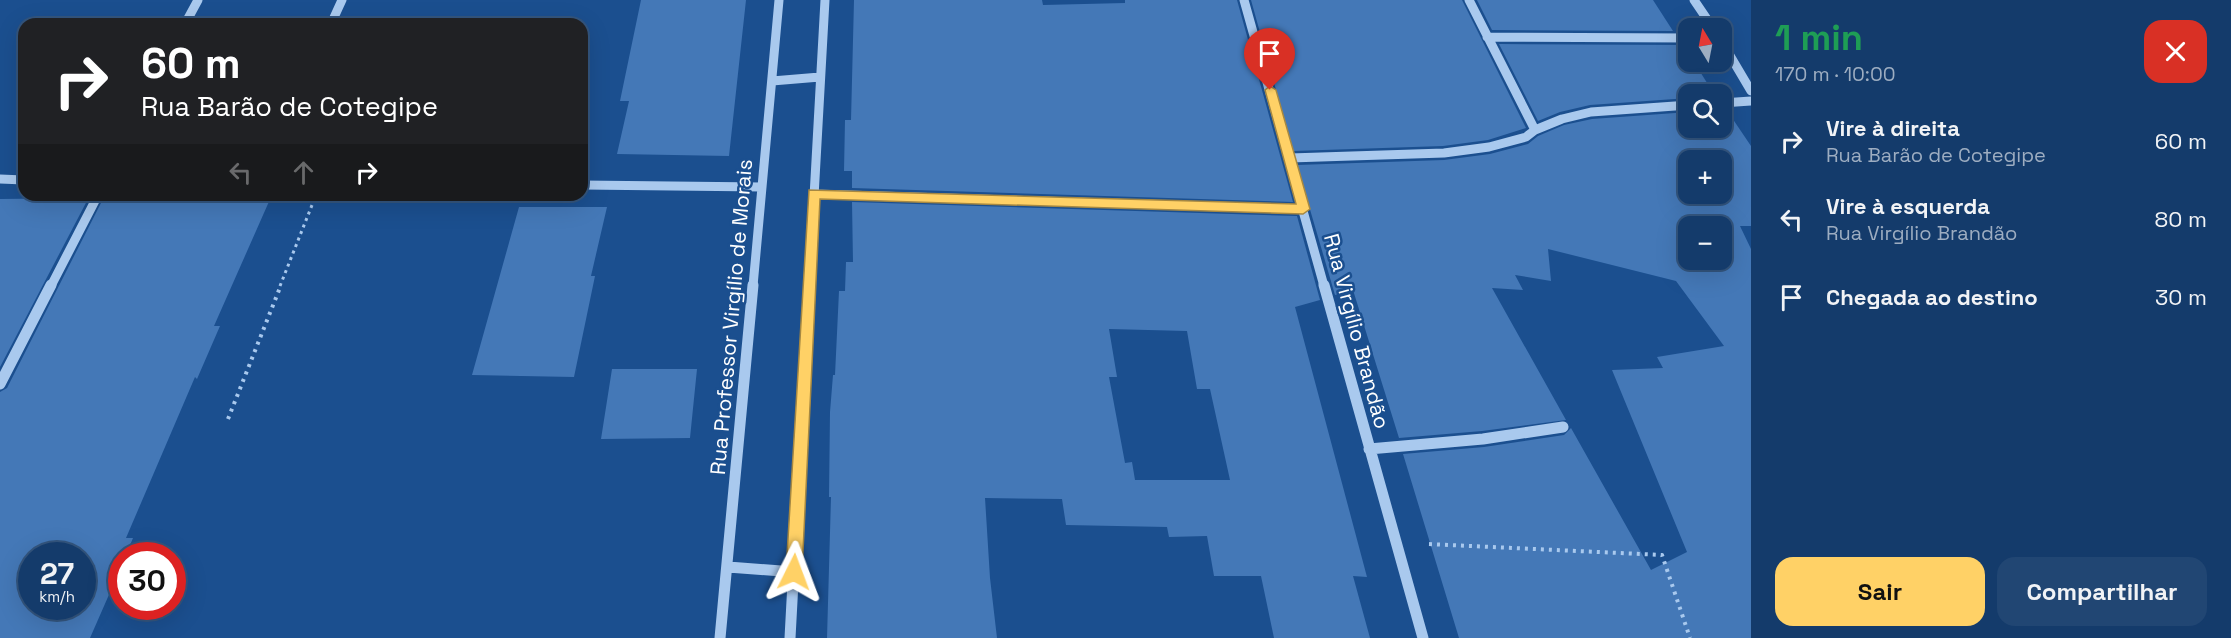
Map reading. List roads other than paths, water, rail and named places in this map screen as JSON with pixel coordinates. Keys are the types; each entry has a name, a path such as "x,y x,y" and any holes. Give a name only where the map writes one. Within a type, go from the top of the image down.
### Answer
{"street":[{"path":"188,18 198,0"},
{"path":"334,18 342,0"},
{"name":"Rua Professor Virgílio de Morais","path":"720,638 779,0"},
{"path":"790,638 825,0"},
{"name":"Rua Virgílio Brandão","path":"1244,0 1423,638"},
{"path":"1469,0 1535,130"},
{"path":"1694,0 1706,18"},
{"path":"1486,37 1678,38"},
{"path":"1732,59 1751,91"},
{"path":"772,81 819,77"},
{"path":"1732,102 1751,101"},
{"path":"1290,158 1444,153 1489,147 1526,137 1535,130 1562,119 1591,112 1678,106"},
{"path":"0,179 18,180"},
{"path":"588,185 762,187"},
{"path":"814,194 1303,209"},
{"path":"0,384 95,201"},
{"path":"1369,449 1483,439 1563,428"},
{"path":"728,567 794,572"}]}
